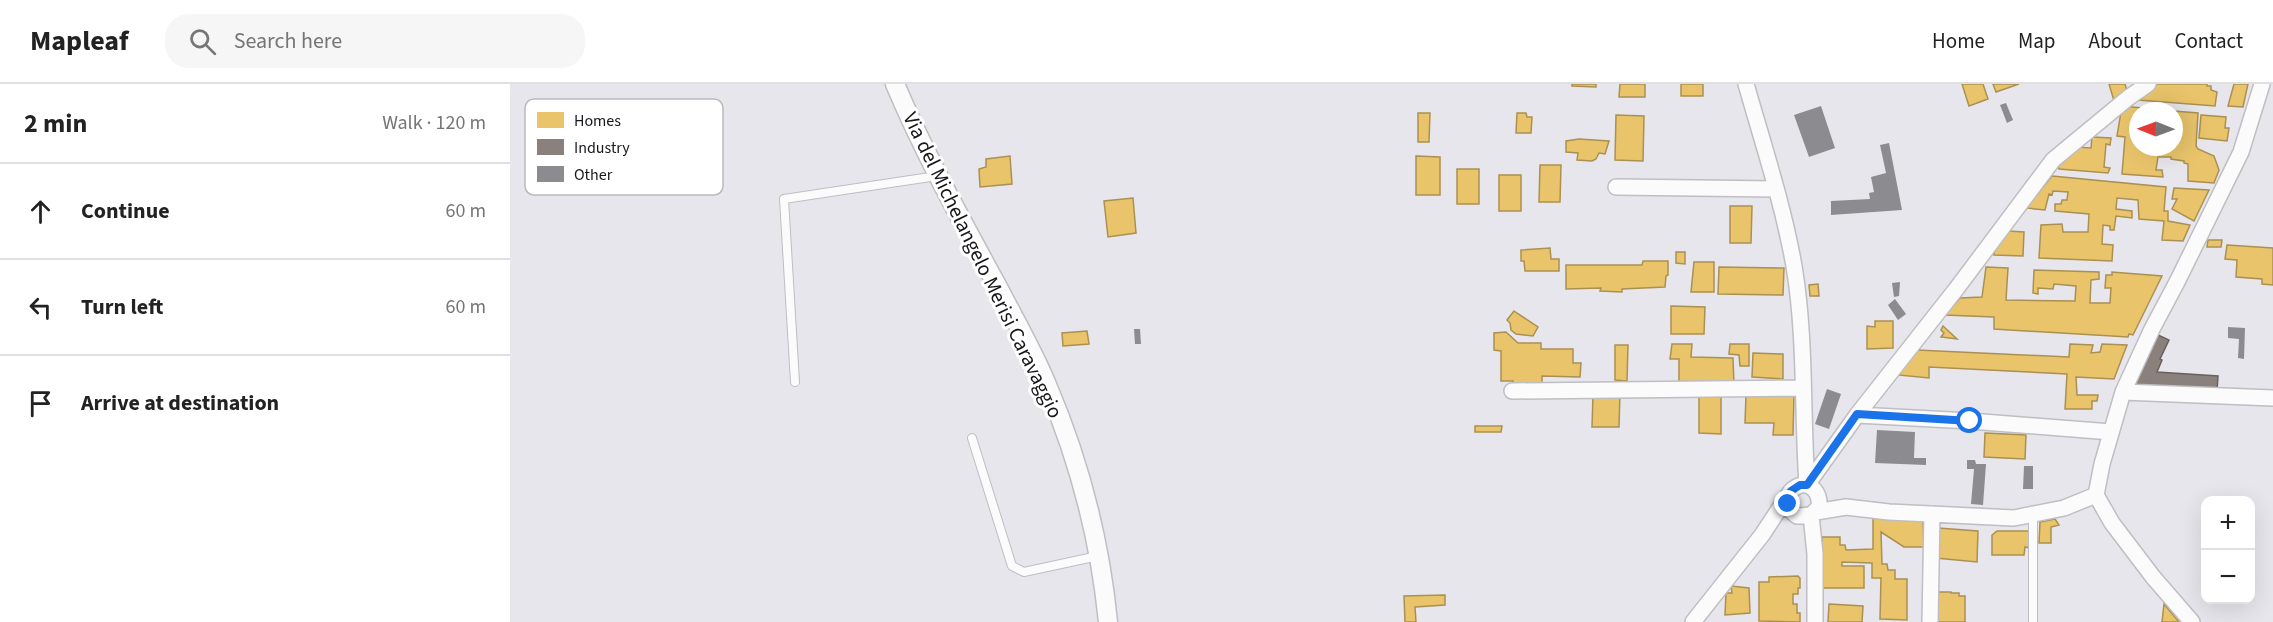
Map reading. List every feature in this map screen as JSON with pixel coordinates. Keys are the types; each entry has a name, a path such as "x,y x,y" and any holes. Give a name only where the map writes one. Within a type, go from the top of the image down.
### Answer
{"street":[{"name":"Via del Michelangelo Merisi Caravaggio","path":"895,84 938,176 1046,383 1081,480 1099,555 1108,622"},
{"path":"1746,84 1776,189 1794,266 1812,489 1819,507 1809,514 1762,535"},
{"path":"1812,489 1857,414 1957,288 2053,160 2148,84"},
{"path":"2192,622 2153,577 2112,523 2096,495 2102,464 2123,392 2151,329 2177,282 2241,152 2262,84"},
{"path":"1616,187 1776,189"},
{"path":"1512,391 1803,388"},
{"path":"2123,392 2273,399"},
{"path":"1857,414 2111,432"},
{"path":"1693,622 1762,535 1794,487 1812,489 1846,507"},
{"path":"1788,496 1790,510 1809,514 1846,507 1889,512 2014,518 2064,508 2096,495"},
{"path":"1809,514 1815,554 1815,622"},
{"path":"1930,622 1932,514"}],"lane":[{"path":"795,382 784,199 938,176"},
{"path":"972,438 1011,566 1024,572 1099,555"},
{"path":"2033,514 2033,622"}],"building: Homes":[{"path":"1572,84 1596,84 1596,87 1572,86"},
{"path":"1620,84 1645,84 1645,97 1619,97"},
{"path":"1681,84 1703,84 1703,96 1681,96"},
{"path":"1962,84 1983,84 1988,99 1969,106"},
{"path":"1993,84 2019,84 1996,92"},
{"path":"2109,84 2125,84 2128,94 2115,104"},
{"path":"2157,84 2207,84 2211,86 2211,90 2217,92 2215,106 2138,100"},
{"path":"2234,84 2248,84 2243,107 2228,106"},
{"path":"2122,106 2129,107 2129,156 2183,156 2183,112 2198,113 2196,146 2214,156 2219,170 2214,183 2188,181 2188,164 2171,159 2171,157 2158,157 2156,170 2162,170 2163,177 2122,174 2125,137 2117,136"},
{"path":"1418,113 1430,113 1429,142 1418,142"},
{"path":"1517,113 1526,113 1527,117 1532,117 1531,133 1516,133"},
{"path":"1616,115 1644,116 1643,161 1615,160"},
{"path":"2201,115 2226,117 2225,128 2229,128 2227,141 2199,138"},
{"path":"2092,137 2111,138 2110,145 2106,144 2104,167 2110,168 2108,173 2059,169 2058,166 2076,147 2091,148"},
{"path":"1579,139 1609,141 1605,154 1599,153 1592,161 1577,160 1578,153 1566,152 1566,141"},
{"path":"1010,156 1012,184 980,187 979,169 986,167 986,159"},
{"path":"1416,156 1440,157 1440,195 1416,195"},
{"path":"1540,165 1561,165 1560,202 1539,202"},
{"path":"1457,169 1479,169 1479,204 1457,204"},
{"path":"1499,175 1521,175 1521,211 1499,211"},
{"path":"2052,176 2166,187 2164,211 2168,211 2168,221 2190,225 2183,241 2162,240 2164,221 2139,219 2138,200 2117,198 2116,209 2132,211 2132,218 2116,216 2114,230 2110,230 2110,226 2103,225 2102,244 2113,245 2112,261 2039,258 2041,225 2062,224 2063,232 2088,232 2089,214 2055,211 2055,204 2061,204 2062,200 2067,200 2068,192 2053,191 2052,195 2049,194 2045,210 2026,208"},
{"path":"2174,188 2209,190 2194,221 2172,209 2177,199 2172,199"},
{"path":"1133,198 1136,233 1108,237 1104,201"},
{"path":"1730,206 1752,206 1751,243 1730,243"},
{"path":"2008,231 2024,232 2023,256 1994,255 1995,245"},
{"path":"2208,240 2222,240 2221,247 2207,247"},
{"path":"2227,245 2273,248 2273,285 2262,284 2262,279 2236,277 2237,260 2225,259"},
{"path":"1550,248 1551,259 1559,259 1559,271 1525,271 1524,261 1521,261 1521,250"},
{"path":"1676,252 1685,252 1685,264 1676,263"},
{"path":"1643,261 1668,261 1665,287 1622,289 1622,292 1600,291 1601,288 1566,289 1566,265 1642,265"},
{"path":"1694,262 1714,262 1714,292 1691,292"},
{"path":"1719,267 1784,268 1783,295 1718,294"},
{"path":"1986,267 2008,268 2006,300 2075,301 2076,286 2054,284 2053,289 2038,288 2038,294 2033,293 2034,270 2099,272 2099,279 2091,280 2090,303 2110,303 2111,288 2105,288 2106,275 2112,275 2112,272 2162,276 2133,335 2129,334 2128,337 1994,329 1994,317 1945,315 1960,298 1982,297"},
{"path":"1818,284 1819,296 1810,296 1809,285"},
{"path":"1671,306 1705,307 1704,334 1671,334"},
{"path":"1514,311 1538,327 1533,336 1516,334 1511,330 1507,320"},
{"path":"1875,321 1893,321 1893,348 1867,349 1867,326 1875,327"},
{"path":"1943,326 1957,339 1941,337 1944,333 1941,330"},
{"path":"1087,331 1089,344 1063,346 1062,333"},
{"path":"1506,332 1518,343 1541,343 1541,349 1573,349 1573,363 1581,363 1580,377 1542,376 1542,383 1501,381 1501,351 1494,350 1494,333"},
{"path":"1672,344 1692,344 1691,357 1733,358 1734,385 1679,384 1679,359 1670,359"},
{"path":"1730,344 1749,344 1749,366 1740,366 1739,355 1729,354"},
{"path":"2070,344 2093,345 2091,353 2100,352 2102,344 2127,345 2114,379 2076,377 2077,395 2098,395 2097,401 2092,401 2092,409 2065,409 2067,374 1929,367 1929,378 1898,375 1917,350 2069,357"},
{"path":"1615,345 1628,345 1627,381 1615,380"},
{"path":"1753,353 1783,354 1783,379 1752,377"},
{"path":"1620,393 1619,427 1592,427 1593,395"},
{"path":"1746,395 1794,395 1793,435 1773,435 1774,423 1745,423"},
{"path":"1699,397 1721,397 1721,434 1699,433"},
{"path":"1475,426 1502,426 1501,432 1475,432"},
{"path":"1985,433 2026,435 2025,459 1984,457"},
{"path":"1873,518 1923,519 1924,547 1904,547 1881,532 1882,564 1887,564 1888,570 1895,570 1895,579 1907,579 1907,620 1880,619 1881,578 1872,578 1872,563 1842,562 1842,566 1864,566 1864,588 1822,588 1822,537 1840,537 1840,545 1845,545 1846,550 1873,549"},
{"path":"2055,519 2059,525 2051,527 2051,543 2039,543 2040,522"},
{"path":"1938,528 1978,531 1977,562 1936,558"},
{"path":"1997,531 2029,531 2030,548 2025,547 2024,555 1992,555 1992,535"},
{"path":"1798,576 1800,588 1798,588 1798,594 1793,594 1793,604 1797,604 1800,622 1759,621 1759,582 1769,582 1769,577"},
{"path":"1731,586 1749,588 1750,613 1725,615 1726,593 1732,593"},
{"path":"1938,592 1959,593 1959,596 1965,596 1965,622 1938,622"},
{"path":"1445,595 1445,605 1415,607 1416,622 1405,622 1404,596"},
{"path":"1829,604 1863,606 1862,622 1828,622"},
{"path":"2164,604 2179,622 2162,622"}],"building: Industry":[{"path":"2158,335 2169,340 2157,372 2218,376 2217,391 2134,386"}],"building: Other":[{"path":"2006,103 2013,120 2007,123 2000,105"},
{"path":"1821,106 1835,148 1809,157 1794,115"},
{"path":"1889,143 1902,210 1831,215 1831,201 1870,199 1869,193 1874,192 1871,177 1886,173 1880,145"},
{"path":"1900,282 1899,296 1894,297 1892,283"},
{"path":"1895,299 1906,314 1898,320 1888,305"},
{"path":"2228,327 2245,328 2244,359 2238,358 2239,339 2228,338"},
{"path":"1134,329 1140,329 1141,344 1135,344"},
{"path":"1827,389 1841,394 1829,429 1815,424"},
{"path":"1877,430 1915,432 1914,458 1926,458 1926,465 1875,463"},
{"path":"1967,460 1975,460 1976,464 1986,464 1983,505 1971,504 1974,469 1967,469"},
{"path":"2024,466 2033,466 2033,489 2023,489"}],"route":[{"path":"1788,504 1788,496 1794,487 1807,485 1857,414 1970,421"}]}
